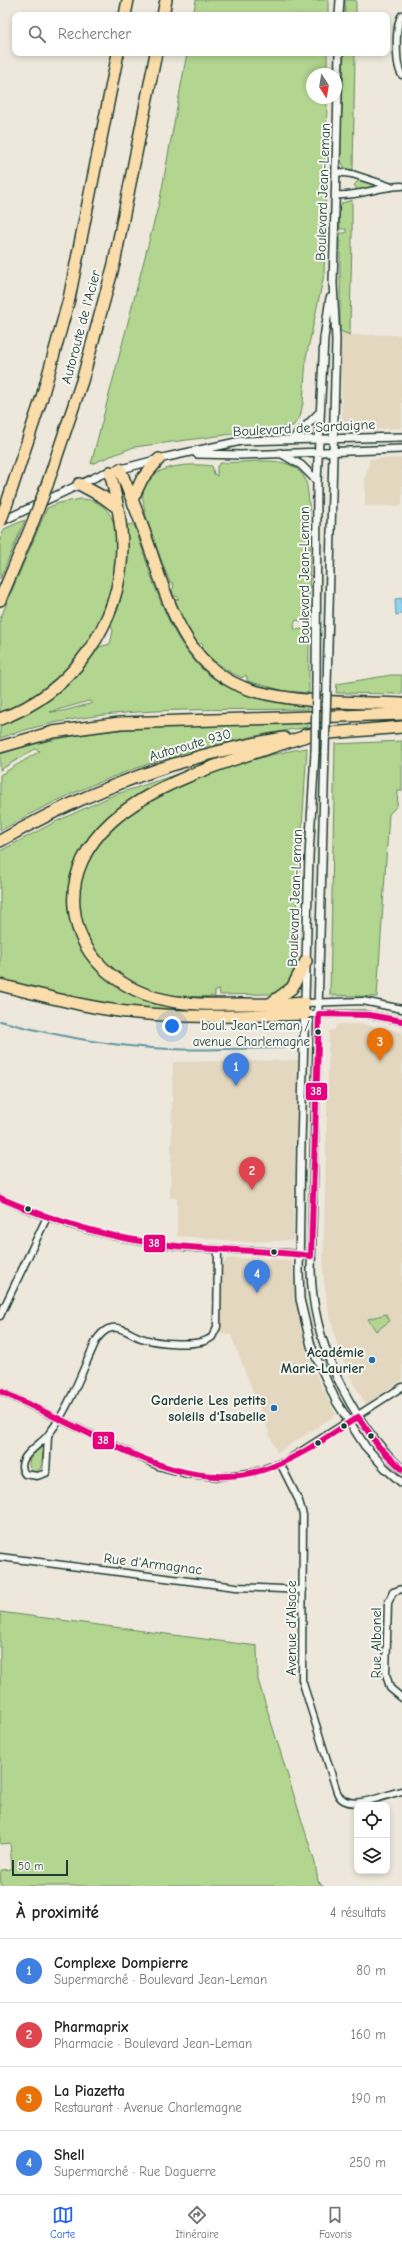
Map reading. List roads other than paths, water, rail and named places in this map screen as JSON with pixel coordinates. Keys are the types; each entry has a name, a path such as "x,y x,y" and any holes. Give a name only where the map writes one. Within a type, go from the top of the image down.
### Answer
{"highway":[{"path":"126,12 128,0"},
{"path":"164,12 166,0"},
{"name":"Autoroute de l'Acier","path":"0,522 40,402 69,299 117,56"},
{"name":"Autoroute de l'Acier","path":"0,600 47,484 82,381 114,264 155,56"},
{"path":"133,498 142,479 158,459"},
{"path":"115,470 133,498 177,623 195,652 218,673 246,688 285,697 323,701 402,704"},
{"path":"0,719 38,701 57,686 80,664 97,638 111,608 119,578 122,543 115,470"},
{"path":"79,484 103,497 118,508"},
{"name":"Autoroute 930","path":"0,747 59,731 115,723 402,714"},
{"name":"Autoroute 930","path":"0,841 67,806 140,775 216,752 312,734 402,727"},
{"path":"305,1009 270,1004 183,1003 148,995 121,983 99,965 84,943 75,914 74,889 80,864 92,844 113,821 135,804 187,778 312,734"},
{"path":"270,1004 292,988 306,961"},
{"path":"0,985 74,1003 136,1013 173,1016 305,1009"}],"street":[{"path":"340,0 340,12"},
{"path":"402,15 398,24 397,64 402,75"},
{"name":"Boulevard Jean-Leman","path":"339,56 333,284 336,340 319,1014 311,1256 312,1292 317,1320 338,1377 358,1417 379,1447 402,1469"},
{"path":"336,172 351,174 389,186"},
{"path":"336,195 354,196 389,186 402,186"},
{"name":"Boulevard Jean-Leman","path":"333,284 324,338 319,439 315,752 306,961 299,1254 300,1299 309,1340 328,1386 349,1422 370,1452 402,1483"},
{"path":"293,438 320,412"},
{"name":"Boulevard de Sardaigne","path":"0,522 79,484 115,470 241,441 293,438 333,439 402,436"},
{"name":"Boulevard de Sardaigne","path":"185,453 333,452 402,448"},
{"path":"280,453 301,465 318,482"},
{"path":"305,1009 319,1002 374,1002 402,1009"},
{"path":"305,1009 319,1014 369,1014 402,1021"},
{"path":"0,1198 47,1217 132,1240 218,1250 299,1254 311,1256"},
{"path":"0,1316 47,1217"},
{"path":"48,1436 46,1473 40,1476 25,1474 23,1465 26,1456 48,1436 98,1339 105,1331 112,1328 119,1329 142,1338 163,1342 199,1343 212,1337 217,1327 218,1250"},
{"path":"0,1391 150,1462 180,1473 211,1477 231,1477 255,1472 280,1463 358,1417 402,1387"},
{"name":"Avenue d'Alsace","path":"280,1463 302,1511 302,1680 338,1795 345,1801 356,1803 402,1791"},
{"name":"Rue d'Armagnac","path":"0,1557 236,1587 303,1590"},
{"name":"Rue Albanel","path":"402,1589 393,1592 388,1600 386,1671 390,1688 402,1698"}],"water":[{"path":"402,598 402,614 396,615 395,599"}],"waterway":[{"path":"0,1021 63,1036 127,1046 185,1050 284,1048"}],"place":[{"name":"boul. Jean-Leman / avenue Charlemagne","path":"318,1032"},
{"name":"La Piazetta","path":"380,1061"},
{"name":"Complexe Dompierre","path":"236,1086"},
{"name":"Pharmaprix","path":"252,1190"},
{"name":"Shell","path":"257,1293"},
{"name":"Académie Marie-Laurier","path":"372,1360"},
{"name":"Garderie Les petits soleils d'Isabelle","path":"274,1408"}]}
